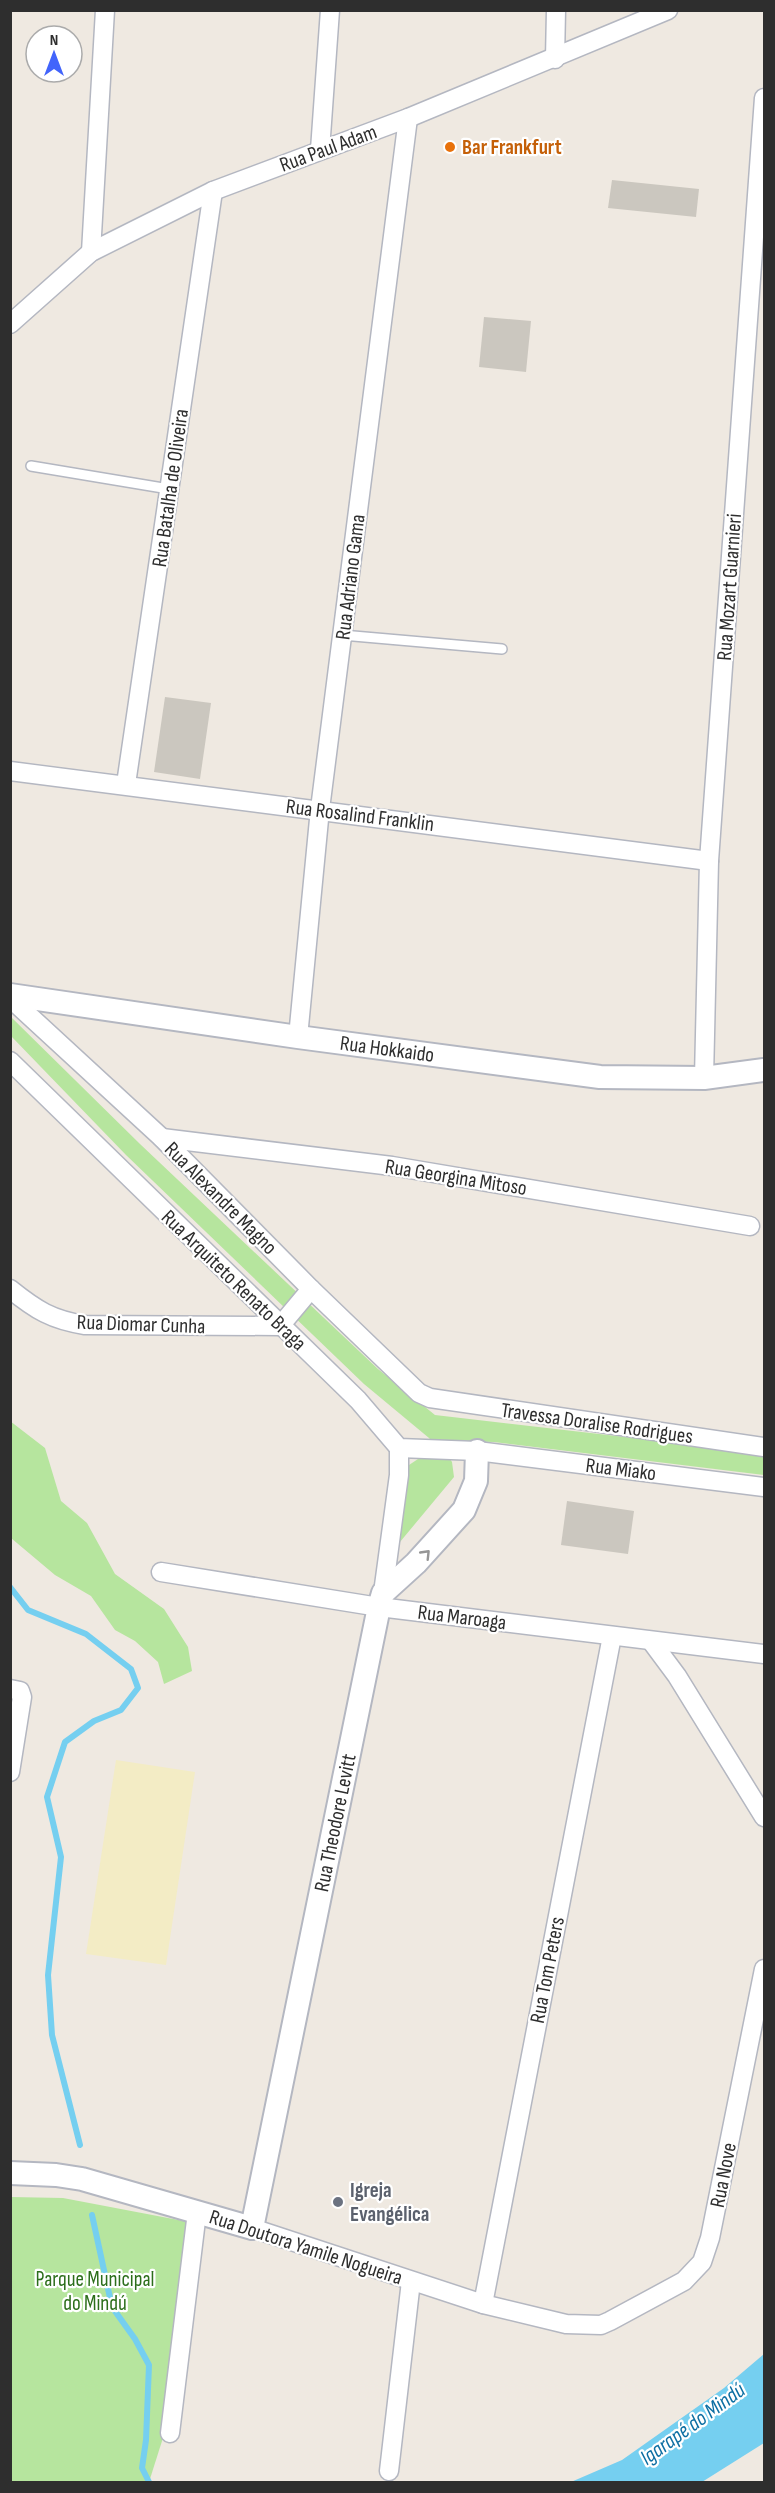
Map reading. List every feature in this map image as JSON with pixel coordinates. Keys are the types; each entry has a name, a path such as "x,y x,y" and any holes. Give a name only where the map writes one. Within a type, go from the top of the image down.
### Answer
{"street":[{"path":"91,252 105,10"},
{"path":"320,150 330,10"},
{"path":"555,59 556,10"},
{"name":"Rua Paul Adam","path":"10,324 59,278 91,252 213,191 408,118 555,59 668,10"},
{"name":"Rua Mozart Guarnieri","path":"704,1078 709,861 765,98"},
{"name":"Rua Adriano Gama","path":"298,1037 320,809 408,118"},
{"name":"Rua Batalha de Oliveira","path":"126,784 213,191"},
{"name":"Rua Rosalind Franklin","path":"10,771 126,784 709,861"},
{"name":"Rua Hokkaido","path":"10,997 600,1077 704,1078 765,1070"},
{"name":"Rua Alexandre Magno","path":"10,997 162,1138 311,1289 420,1393 430,1398"},
{"name":"Rua Arquiteto Renato Braga","path":"10,1061 358,1400 399,1448"},
{"name":"Rua Georgina Mitoso","path":"162,1138 392,1166 750,1226"},
{"name":"Rua Diomar Cunha","path":"10,1289 42,1313 66,1322 85,1325 280,1326"},
{"path":"280,1326 311,1289"},
{"name":"Travessa Doralise Rodrigues","path":"430,1398 765,1447"},
{"path":"399,1448 477,1451 476,1481 464,1510 381,1600 399,1475 399,1448"},
{"name":"Rua Miako","path":"477,1451 765,1487"},
{"name":"Rua Maroaga","path":"161,1572 381,1600 612,1636 765,1654"},
{"name":"Rua Theodore Levitt","path":"252,2228 381,1600"},
{"name":"Rua Tom Peters","path":"483,2304 612,1636"},
{"path":"651,1641 677,1676 765,1817"},
{"path":"10,1772 22,1697 15,1690"},
{"name":"Rua Nove","path":"601,2325 684,2282 695,2273 702,2262 710,2238 765,1970"},
{"name":"Rua Doutora Yamile Nogueira","path":"10,2173 56,2175 82,2179 252,2228 483,2304 566,2324 601,2325"},
{"path":"170,2433 196,2211"},
{"path":"389,2471 411,2281"}],"lane":[{"path":"31,466 169,489"},
{"path":"342,635 502,649"}],"green space":[{"path":"10,1016 140,1144 378,1369 435,1415 764,1453 764,1475 494,1442 458,1441 445,1451 452,1462 454,1477 390,1554 401,1478 409,1465 436,1447 429,1438 364,1384 126,1155 11,1036"},
{"path":"10,1421 45,1448 61,1501 87,1523 115,1574 164,1609 188,1647 192,1671 164,1684 158,1662 135,1641 115,1630 91,1596 55,1575 11,1538"},
{"name":"Parque Municipal do Mindú","path":"11,2197 63,2198 189,2222 162,2441 149,2482 11,2482"}],"sand":[{"path":"116,1760 195,1772 166,1965 86,1954"}],"water":[{"name":"Igarapé do Mindú","path":"764,2354 764,2443 702,2482 571,2482 622,2460 724,2388"}],"building":[{"path":"612,180 699,189 696,217 608,208"},
{"path":"484,317 531,321 526,372 479,367"},
{"path":"165,697 211,703 200,779 154,772"},
{"path":"567,1501 634,1511 628,1554 561,1545"}],"waterway":[{"path":"10,1587 28,1610 86,1634 131,1669 138,1688 121,1710 94,1721 65,1742 47,1797 61,1857 48,1975 52,2035 80,2145"},
{"path":"92,2215 112,2307 135,2339 149,2365 146,2440 142,2468 149,2482"}],"place":[{"name":"Bar Frankfurt","path":"450,147"},
{"name":"Igreja Evangélica","path":"338,2202"}]}
